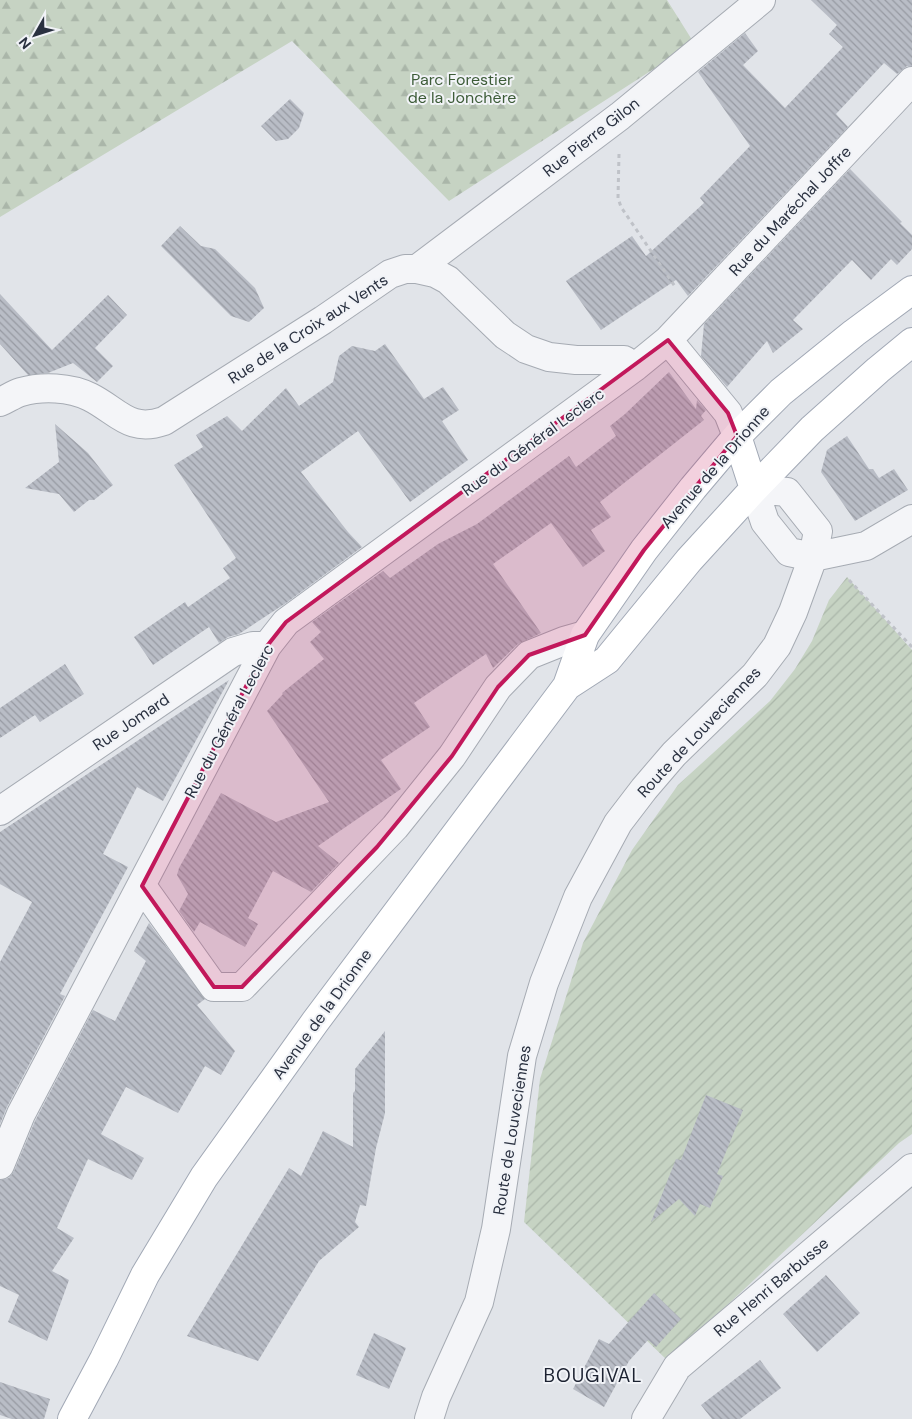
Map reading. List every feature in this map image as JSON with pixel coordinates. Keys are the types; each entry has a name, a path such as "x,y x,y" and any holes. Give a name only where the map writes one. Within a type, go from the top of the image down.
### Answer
{"main road":[{"name":"Avenue de la Drionne","path":"72,1419 145,1275 204,1177 315,1022 567,686 585,635 644,550 737,436 781,392 854,333 912,290"},
{"name":"Avenue de la Drionne","path":"567,686 607,660 689,560 754,489 812,429 912,342"},
{"path":"737,436 754,489"},
{"name":"Avenue de la Drionne","path":"92,1419 104,1359"}],"street":[{"name":"Rue Pierre Gilon","path":"417,269 620,116 760,0"},
{"name":"Rue du Maréchal Joffre","path":"668,340 912,82"},
{"name":"Rue de la Croix aux Vents","path":"0,402 21,392 42,389 69,390 90,397 125,421 152,425 172,416 323,320 390,274 405,269 417,269 435,273 448,280 505,335 526,349 549,357 576,360 624,360 635,367"},
{"name":"Rue du Général Leclerc","path":"0,1165 21,1114 267,646 286,622 635,367 668,340"},
{"path":"668,340 728,413 737,436"},
{"path":"754,489 765,522 789,552 813,557 866,546 912,519"},
{"name":"Route de Louveciennes","path":"429,1419 436,1397 479,1302 496,1229 522,1056 544,983 578,897 618,823 644,789 674,754 755,674 777,646 793,612 813,557 818,531 787,492 754,489"},
{"path":"142,886 214,987 242,987 395,827 452,756 498,687 529,655 585,635"},
{"name":"Rue Jomard","path":"0,811 233,652 253,646 267,646"},
{"name":"Rue Henri Barbusse","path":"646,1419 677,1366 912,1168"}],"path":[{"path":"620,116 618,198 621,207 693,313"},
{"path":"847,577 912,647"}],"highlighted area":[{"path":"668,340 728,413 737,436 644,550 585,635 529,655 498,687 452,756 377,847 242,987 214,987 142,886 267,646 286,622"}],"green space":[{"name":"Parc Forestier de la Jonchère","path":"0,0 667,0 694,43 449,201 292,41 0,217"},
{"path":"847,577 912,650 912,1134 899,1143 668,1361 524,1222 540,1079 583,943 632,850 678,785 770,701 795,669 812,641 829,600"}],"building":[{"path":"811,0 912,0 912,66 907,66 897,74 884,63 836,114 848,127 688,296 676,280 601,330 566,281 632,236 646,256 704,203 700,198 750,146 698,72 745,33 758,51 743,65 785,108 843,47 829,34 837,25"},
{"path":"290,99 304,113 299,128 288,139 276,141 261,126"},
{"path":"850,169 902,222 900,223 912,235 912,249 897,265 891,259 871,280 852,260 793,320 803,329 773,353 767,341 727,387 701,356 704,324"},
{"path":"180,226 201,246 215,249 255,288 264,308 249,322 231,316 161,246"},
{"path":"0,294 52,350 108,295 127,315 95,348 113,366 97,382 73,363 48,373 28,375 0,344"},
{"path":"385,344 424,399 443,387 459,410 442,421 468,460 410,502 358,431 301,472 362,547 286,603 239,634 228,637 219,643 209,627 153,665 134,637 185,602 188,607 230,578 223,568 236,558 174,465 203,447 196,435 227,416 242,431 286,388 299,406 333,382 339,356 352,346 375,351"},
{"path":"669,372 696,409 697,400 706,410 701,416 704,420 600,502 611,517 591,530 605,551 583,567 551,523 493,564 541,633 518,644 493,668 486,654 414,703 430,727 381,760 401,789 318,846 339,863 311,892 273,871 248,918 258,924 245,947 200,922 194,932 179,911 188,894 177,875 179,868 221,793 276,822 329,802 267,711 282,693 324,659 310,642 321,632 312,622 383,571 390,578 438,544 477,524 569,456 576,467 616,436 610,426"},
{"path":"55,424 88,453 113,485 94,500 89,500 74,512 59,494 25,488 59,462"},
{"path":"847,436 869,469 873,469 879,478 894,469 908,490 855,521 821,472 827,450"},
{"path":"65,664 84,694 40,722 35,715 0,738 0,708"},
{"path":"229,680 163,801 137,787 103,854 128,867 60,994 65,996 0,1124 0,962 32,902 0,884 0,832"},
{"path":"149,923 205,999 197,1005 235,1051 221,1075 205,1066 178,1113 126,1087 101,1134 144,1158 132,1180 88,1159 57,1228 74,1238 52,1271 69,1280 47,1341 8,1322 19,1295 0,1286 0,1180 9,1178 14,1171 35,1121 93,1010 115,1021 146,961 134,951"},
{"path":"385,1031 385,1113 376,1148 366,1206 360,1205 355,1222 359,1227 319,1261 258,1361 187,1336 289,1168 301,1176 323,1131 353,1147 355,1069"},
{"path":"706,1095 743,1110 717,1174 723,1176 710,1208 700,1204 695,1216 679,1199 651,1222 676,1159 681,1160"},
{"path":"826,1275 860,1313 817,1352 783,1314"},
{"path":"654,1293 681,1319 656,1347 648,1340 629,1361 604,1407 573,1389 599,1339 609,1344"},
{"path":"374,1333 406,1348 389,1389 356,1375"},
{"path":"760,1360 781,1388 740,1419 712,1419 701,1405"},
{"path":"0,1382 50,1399 44,1419 12,1419 0,1415"}],"district":[{"name":"BOUGIVAL","path":"593,1375"}]}
